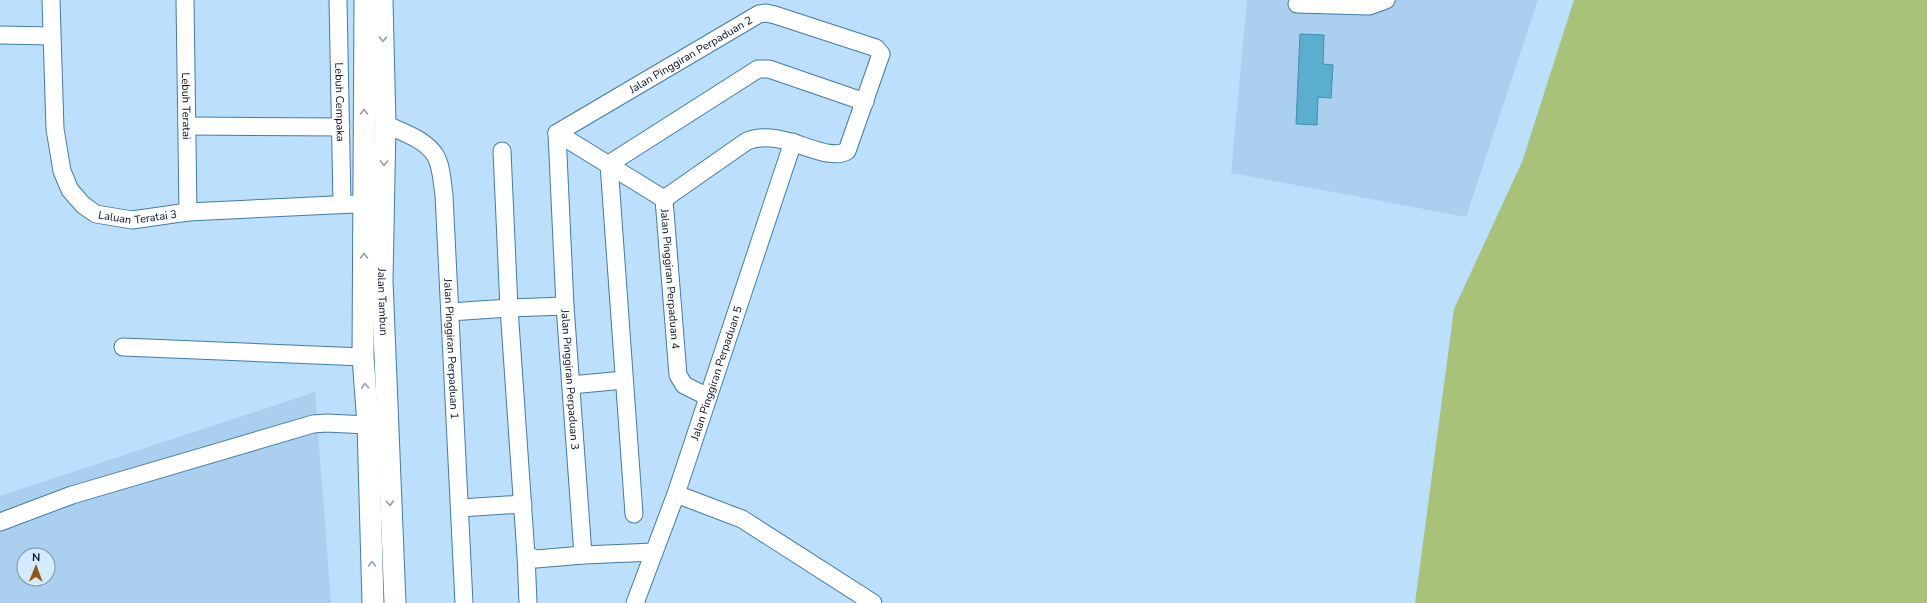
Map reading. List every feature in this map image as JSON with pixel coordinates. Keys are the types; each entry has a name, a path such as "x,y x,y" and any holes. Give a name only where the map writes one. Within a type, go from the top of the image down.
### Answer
{"main road":[{"name":"Jalan Tambun","path":"365,0 373,203 383,320 394,603"},
{"name":"Jalan Tambun","path":"373,603 368,425 363,357 373,203 385,124 382,0"},
{"path":"368,425 379,420 382,411 381,338 383,320"},
{"path":"368,425 376,430 379,436 389,475"}],"street":[{"name":"Laluan Teratai 3","path":"51,0 55,129 62,171 70,190 83,205 96,214 132,220 188,212 373,203"},
{"name":"Lebuh Teratai","path":"185,0 188,212"},
{"name":"Lebuh Cempaka","path":"338,0 342,204"},
{"path":"1297,4 1369,6 1386,0"},
{"name":"Jalan Pinggiran Perpaduan 2","path":"557,133 759,14 766,13 879,50 881,54 847,151 841,155 833,155 793,142"},
{"path":"0,35 51,36"},
{"path":"609,164 758,69 769,69 865,102"},
{"name":"Jalan Pinggiran Perpaduan 1","path":"385,124 424,144 435,155 439,165 444,195 464,603"},
{"path":"187,126 341,128"},
{"path":"557,133 664,199"},
{"name":"Jalan Pinggiran Perpaduan 3","path":"557,133 565,306 583,555"},
{"name":"Jalan Pinggiran Perpaduan 4","path":"708,397 684,385 678,375 664,199 747,141 756,137 765,136 793,142"},
{"name":"Jalan Pinggiran Perpaduan 5","path":"635,603 676,494 793,142"},
{"path":"502,150 509,308 523,504 528,603"},
{"path":"609,164 634,514"},
{"path":"450,312 565,306"},
{"path":"123,347 363,357"},
{"path":"570,385 624,380"},
{"path":"0,522 72,494 313,424 326,423 368,425"},
{"path":"676,494 742,519 874,603"},
{"path":"460,508 523,504"},
{"path":"526,555 536,560 583,555 654,552"}],"shaded area":[{"path":"1247,0 1538,0 1466,217 1231,173"},
{"path":"315,392 331,603 0,603 0,496"}],"green space":[{"path":"1574,0 1927,0 1927,603 1415,603 1454,309 1522,162"}],"building":[{"path":"1300,34 1324,35 1323,64 1333,65 1331,98 1318,97 1317,125 1296,124"}]}
